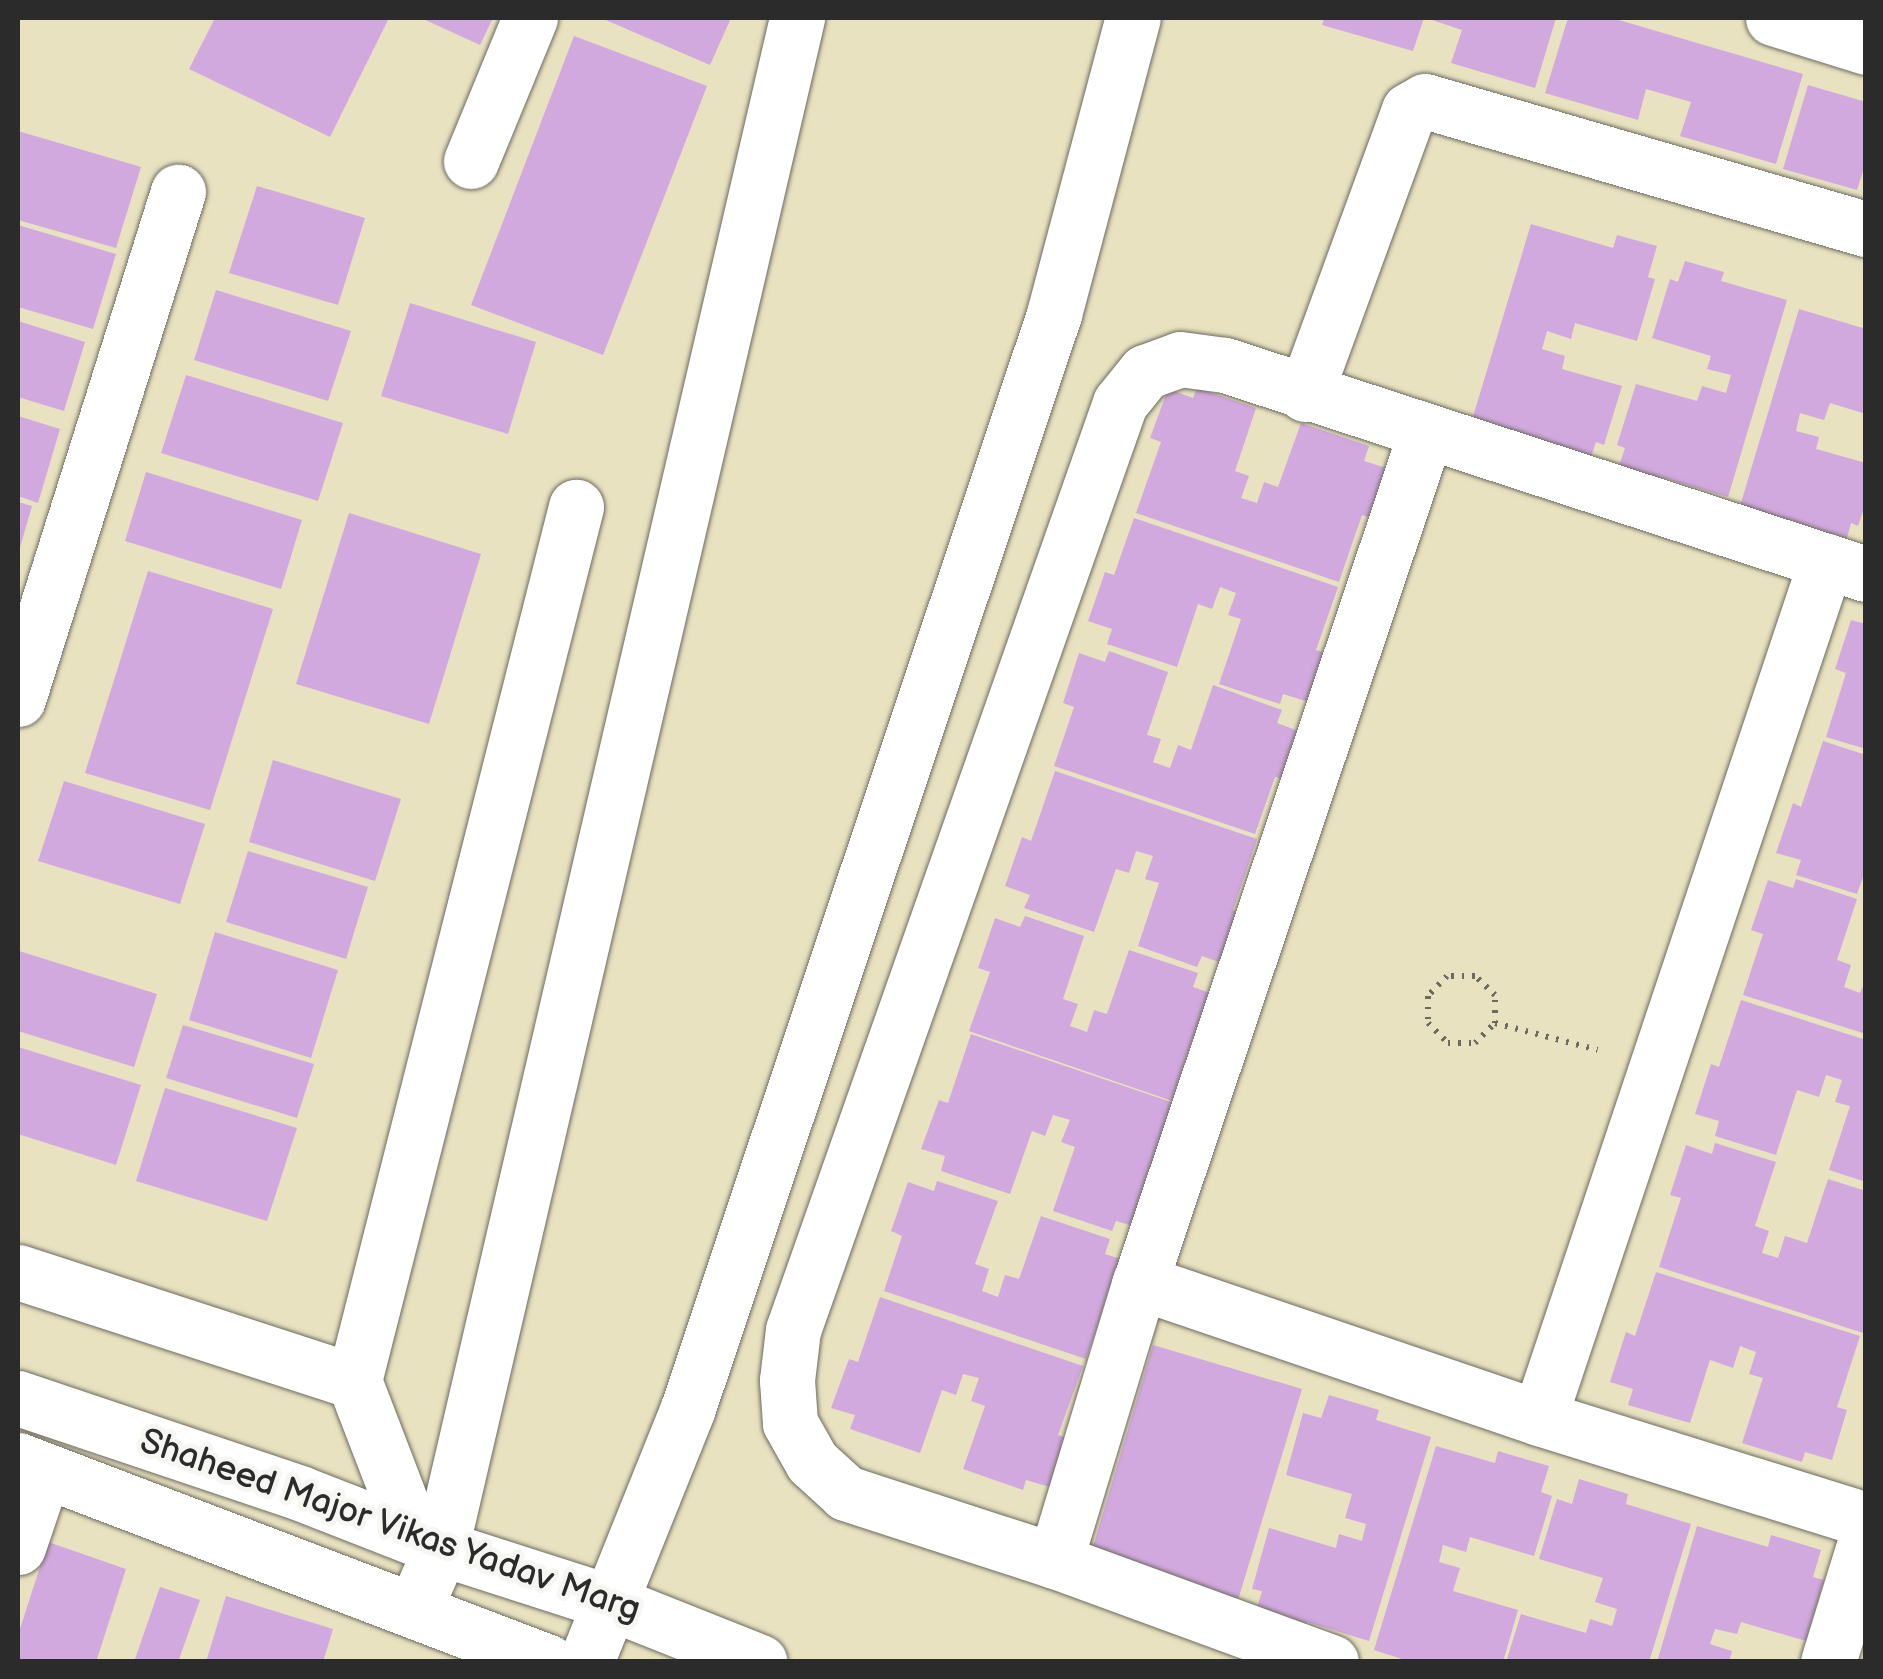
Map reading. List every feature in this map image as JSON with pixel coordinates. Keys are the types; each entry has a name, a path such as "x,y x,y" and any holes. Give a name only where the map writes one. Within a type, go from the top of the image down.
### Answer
{"street":[{"path":"471,161 530,18"},
{"path":"414,1610 427,1542 797,18"},
{"path":"586,1662 688,1408 1054,314 1133,18"},
{"path":"1773,18 1866,46"},
{"path":"1305,394 1409,110 1425,102 1866,229"},
{"path":"18,699 178,192"},
{"path":"1331,1662 1055,1561 846,1493 812,1462 790,1423 787,1380 793,1330 1120,403 1145,372 1180,359 1225,365 1846,568 1657,1066 1539,1418"},
{"path":"1055,1561 1140,1282 1426,432"},
{"path":"427,1542 354,1381 576,507"},
{"path":"18,1272 354,1381"},
{"path":"1140,1282 1539,1418 1866,1520"},
{"name":"Shaheed Major Vikas Yadav Marg","path":"18,1398 300,1492 427,1542 609,1602 760,1662"},
{"path":"18,1547 31,1465"},
{"name":"Shaheed Major Vikas Yadav Marg","path":"31,1465 548,1662"},
{"path":"1828,1662 1866,1539"}],"path":[{"path":"1447,976 1475,976 1495,995 1495,1022 1475,1043 1448,1043 1428,1024 1428,996 1447,976"},
{"path":"1495,1022 1657,1066"}],"building":[{"path":"215,18 389,18 330,137 189,69"},
{"path":"421,18 493,18 480,45"},
{"path":"601,18 731,18 710,65"},
{"path":"1324,18 1424,18 1413,51 1322,25"},
{"path":"1426,18 1556,18 1535,88 1451,63 1462,30"},
{"path":"1568,18 1612,18 1803,74 1776,164 1680,136 1691,102 1646,89 1638,120 1545,93"},
{"path":"574,36 707,86 603,355 471,305"},
{"path":"1808,85 1866,102 1866,162 1857,190 1783,169"},
{"path":"18,131 141,167 116,248 18,220"},
{"path":"257,186 365,218 338,305 229,273"},
{"path":"1531,224 1613,248 1617,235 1657,246 1648,277 1655,279 1637,341 1575,323 1571,339 1547,331 1542,349 1565,356 1562,369 1622,386 1604,445 1596,442 1589,463 1472,420"},
{"path":"18,225 116,254 93,329 18,307"},
{"path":"1685,261 1724,272 1721,281 1787,300 1728,497 1660,477 1655,490 1615,478 1625,448 1617,445 1636,384 1697,401 1702,386 1726,393 1731,375 1707,369 1711,356 1652,338 1670,279 1678,282"},
{"path":"216,290 351,331 328,401 194,360"},
{"path":"410,303 536,342 508,434 381,396"},
{"path":"1799,309 1866,329 1866,414 1830,403 1824,420 1800,413 1796,431 1819,437 1816,449 1866,463 1866,502 1858,526 1851,523 1845,545 1805,534 1808,526 1740,506"},
{"path":"18,321 85,342 64,411 18,397"},
{"path":"186,375 343,423 318,501 161,453"},
{"path":"1197,388 1256,408 1235,471 1249,476 1241,498 1257,503 1264,482 1278,487 1301,423 1369,446 1364,461 1389,469 1371,518 1362,515 1339,582 1136,513 1161,442 1150,438 1168,389 1193,398"},
{"path":"18,416 60,429 38,503 18,496"},
{"path":"146,472 302,520 281,589 125,541"},
{"path":"18,502 32,506 19,551 18,551"},
{"path":"349,513 481,554 429,724 296,684"},
{"path":"1134,518 1338,587 1316,650 1326,653 1309,702 1283,694 1280,704 1219,684 1241,619 1228,615 1236,593 1220,587 1212,609 1198,604 1177,667 1107,644 1112,629 1088,621 1105,572 1114,575"},
{"path":"148,571 273,609 210,810 85,773"},
{"path":"1851,620 1866,624 1866,749 1826,737 1846,673 1835,669"},
{"path":"1109,651 1168,672 1147,735 1161,739 1153,762 1170,768 1178,745 1191,750 1213,685 1282,710 1277,723 1301,732 1284,780 1275,777 1255,834 1054,766 1074,707 1063,703 1079,653 1105,662"},
{"path":"1823,741 1866,755 1866,869 1857,894 1796,875 1801,860 1776,853 1793,803 1801,807"},
{"path":"273,760 401,799 375,881 249,842"},
{"path":"1055,771 1257,839 1233,910 1244,915 1227,965 1202,956 1197,967 1138,946 1159,883 1145,879 1153,856 1136,851 1129,873 1116,869 1094,932 1024,908 1030,895 1005,886 1022,837 1031,841"},
{"path":"64,781 205,824 180,904 38,861"},
{"path":"248,851 368,887 346,959 226,922"},
{"path":"1796,879 1857,899 1837,960 1851,965 1844,987 1860,993 1866,979 1866,1034 1743,995 1763,934 1751,930 1768,880 1793,888"},
{"path":"1025,916 1084,936 1063,999 1078,1004 1070,1026 1087,1032 1094,1010 1107,1014 1129,950 1198,973 1193,987 1218,996 1192,1041 1172,1101 969,1031 990,972 978,968 995,918 1020,927"},
{"path":"215,932 338,970 311,1058 189,1020"},
{"path":"19,951 157,994 134,1067 18,1031"},
{"path":"1741,1000 1866,1040 1866,1182 1829,1170 1850,1106 1835,1102 1842,1080 1826,1075 1819,1097 1797,1090 1776,1155 1715,1136 1719,1121 1695,1114 1711,1064 1719,1067"},
{"path":"183,1025 314,1064 297,1118 166,1078"},
{"path":"971,1034 1174,1103 1143,1229 1116,1221 1112,1231 1053,1211 1075,1147 1061,1142 1070,1120 1053,1115 1045,1136 1032,1131 1010,1194 941,1171 945,1156 921,1149 939,1100 948,1103"},
{"path":"18,1047 141,1085 116,1165 18,1134"},
{"path":"165,1088 297,1128 267,1221 136,1181"},
{"path":"1715,1143 1776,1162 1755,1226 1769,1231 1762,1253 1778,1258 1785,1236 1807,1243 1828,1179 1866,1191 1863,1333 1659,1267 1681,1198 1670,1195 1686,1145 1712,1154"},
{"path":"937,1181 998,1201 975,1264 989,1269 982,1291 998,1297 1005,1275 1019,1279 1041,1216 1110,1239 1105,1254 1130,1262 1104,1308 1086,1359 884,1291 902,1236 891,1231 908,1182 934,1191"},
{"path":"1656,1272 1860,1336 1837,1407 1847,1410 1832,1460 1805,1452 1802,1462 1742,1443 1763,1378 1749,1374 1756,1352 1740,1346 1733,1368 1710,1360 1690,1423 1628,1405 1633,1389 1610,1382 1626,1332 1635,1336"},
{"path":"880,1297 1083,1366 1058,1435 1070,1439 1053,1488 1026,1480 1023,1490 963,1469 985,1406 971,1401 979,1378 963,1374 956,1395 942,1390 920,1453 850,1429 855,1415 831,1408 849,1359 858,1362"},
{"path":"1153,1345 1302,1389 1235,1610 1087,1567"},
{"path":"1329,1395 1379,1410 1376,1420 1431,1437 1369,1641 1307,1622 1304,1633 1254,1618 1262,1591 1252,1589 1269,1528 1336,1548 1339,1534 1362,1541 1366,1524 1345,1518 1352,1494 1286,1475 1303,1413 1321,1418"},
{"path":"1436,1446 1495,1463 1498,1451 1549,1466 1541,1492 1552,1496 1534,1556 1470,1537 1466,1552 1443,1545 1439,1562 1460,1568 1453,1591 1518,1610 1503,1662 1411,1662 1374,1650"},
{"path":"1579,1479 1628,1494 1626,1504 1691,1524 1649,1662 1506,1662 1521,1614 1586,1633 1590,1619 1612,1626 1617,1609 1595,1602 1603,1578 1539,1559 1557,1499 1572,1504"},
{"path":"1697,1526 1768,1547 1771,1535 1821,1550 1813,1577 1824,1580 1806,1641 1741,1622 1737,1634 1715,1629 1710,1644 1732,1651 1729,1662 1657,1662"},
{"path":"48,1542 126,1569 96,1662 18,1662 18,1635"},
{"path":"160,1587 200,1600 178,1662 134,1662"},
{"path":"226,1596 333,1629 323,1662 206,1662"}]}
